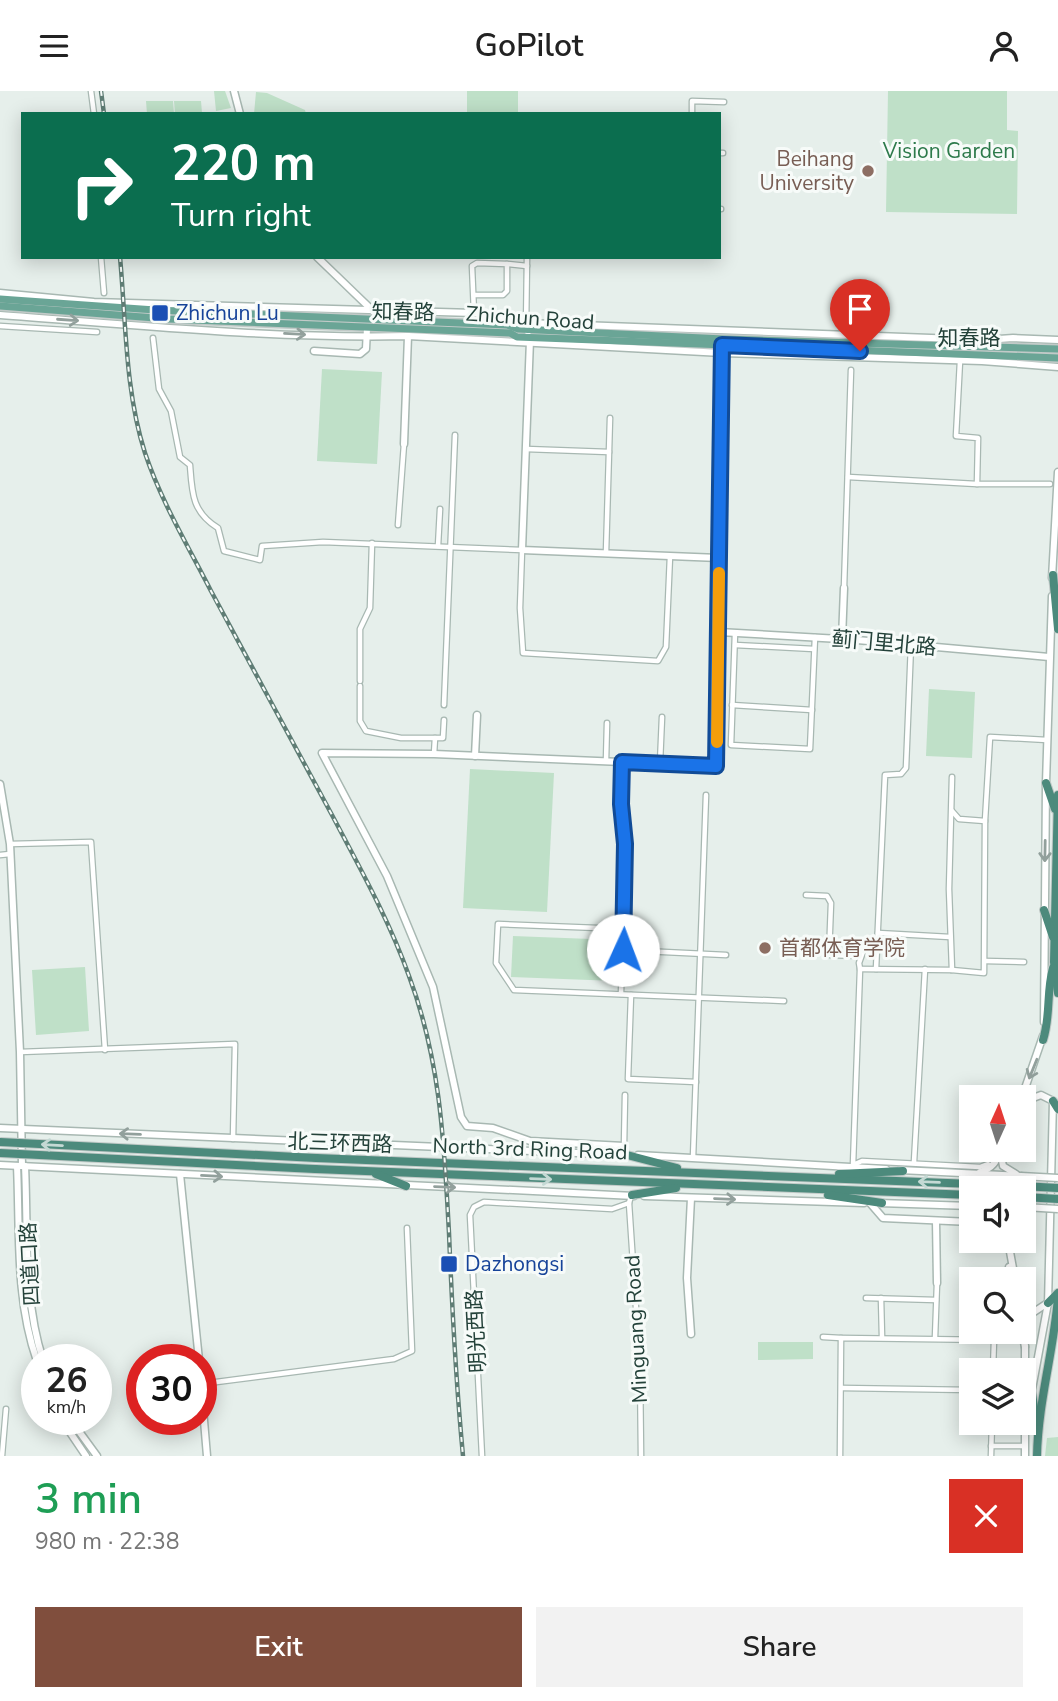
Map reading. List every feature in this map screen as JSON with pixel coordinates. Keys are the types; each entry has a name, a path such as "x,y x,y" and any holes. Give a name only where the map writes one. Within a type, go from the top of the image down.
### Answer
{"highway":[{"path":"1052,575 1058,629"},
{"path":"1046,783 1057,815"},
{"path":"1058,795 1055,942 1058,993"},
{"path":"1044,910 1055,942"},
{"path":"1043,1040 1049,1022 1050,978 1055,962"},
{"path":"1053,1101 1058,1109"},
{"name":"North 3rd Ring Road","path":"0,1142 316,1158 1058,1188"},
{"name":"North 3rd Ring Road","path":"0,1153 692,1186 959,1195"},
{"path":"625,1155 693,1173"},
{"path":"792,1177 903,1171"},
{"path":"370,1172 406,1186"},
{"path":"630,1199 692,1186"},
{"path":"791,1190 882,1203"},
{"path":"1036,1198 1058,1199"},
{"path":"1048,1303 1058,1295"},
{"path":"1037,1429 1056,1322 1058,1295"},
{"path":"1036,1422 1037,1456"}],"main road":[{"name":"Zhichun Road","path":"0,299 155,310 374,316 749,340 1058,349"},
{"name":"Zhichun Road","path":"0,306 168,319 510,333 530,341 1058,358"}],"street":[{"path":"92,91 94,112"},
{"path":"234,91 239,112"},
{"path":"692,112 692,101 724,102"},
{"path":"101,259 104,293"},
{"path":"319,259 374,316"},
{"path":"527,259 526,326 530,341 520,608 523,653 658,661 666,647 670,556"},
{"path":"474,313 472,266 477,263 527,266"},
{"path":"474,295 503,295 507,291 507,264"},
{"name":"知春路","path":"0,293 94,302 374,316 474,313 526,326 971,340 1058,340"},
{"name":"知春路","path":"0,315 366,337 530,341"},
{"path":"0,326 97,332"},
{"path":"314,351 360,354 366,349 367,328"},
{"path":"398,525 408,336"},
{"path":"153,338 159,389 172,411 180,457 190,465 192,493 204,519 218,528 224,551 260,560 262,546 323,542 719,558"},
{"path":"624,1146 530,1141 493,1128 467,1126 461,1117 433,987 387,876 322,753 434,754 716,766 722,349"},
{"name":"知春路","path":"722,349 1058,367"},
{"path":"960,361 956,436 978,438 977,484"},
{"path":"842,639 851,370"},
{"path":"606,553 610,418"},
{"path":"444,705 455,435"},
{"path":"526,449 609,453"},
{"path":"1026,1085 1043,1040 1049,657 1058,472"},
{"path":"848,477 977,484 1051,484"},
{"path":"438,546 440,509"},
{"path":"372,543 370,608 360,629 360,721 366,731 401,738 443,738 444,720"},
{"name":"蓟门里北路","path":"719,632 842,639 1049,657"},
{"path":"735,633 731,745 810,749 815,636"},
{"path":"734,645 814,649"},
{"path":"876,969 885,775 901,774 906,768 911,645"},
{"path":"732,705 811,710"},
{"path":"475,756 477,715"},
{"path":"660,763 662,717"},
{"path":"606,761 607,723"},
{"path":"860,969 984,973 985,821 990,737 1047,740"},
{"path":"434,754 435,738"},
{"path":"621,994 625,844 621,804 622,762"},
{"path":"952,970 949,889 953,776"},
{"path":"0,783 10,844 20,1052 23,1301 31,1344"},
{"path":"693,1158 706,795"},
{"path":"951,810 960,819 985,821"},
{"path":"10,844 91,842 105,1050"},
{"path":"0,855 10,854"},
{"path":"806,895 827,896 831,903 829,955 861,956"},
{"path":"624,929 498,924 496,963 514,990 784,1001"},
{"path":"878,933 950,937"},
{"path":"877,947 865,946 859,963 853,1165 862,1161 980,1167 988,1164"},
{"path":"623,950 726,954"},
{"path":"985,961 1024,962"},
{"path":"915,1163 925,969"},
{"path":"631,995 628,1079 696,1082"},
{"path":"20,1052 235,1044 233,1139"},
{"path":"625,1095 625,1155"},
{"path":"1036,1096 1041,1095 1053,1101 1048,1303 1036,1370"},
{"name":"北三环西路","path":"0,1128 853,1165 903,1171 1021,1176"},
{"path":"95,1170 97,1133"},
{"path":"976,1174 991,1168 994,1162"},
{"path":"1002,1162 1003,1166 1021,1176"},
{"name":"北三环西路","path":"0,1165 630,1199 691,1198 959,1206"},
{"name":"四道口路","path":"21,1166 31,1301 39,1344"},
{"path":"180,1174 197,1344"},
{"name":"北三环西路","path":"1036,1177 1058,1178"},
{"path":"691,1198 687,1278 691,1334"},
{"name":"明光西路","path":"482,1456 470,1215 474,1207 484,1202 612,1209 630,1199"},
{"name":"Minguang Road","path":"630,1199 640,1368 640,1456"},
{"path":"870,1203 883,1218 959,1222"},
{"path":"1036,1208 1058,1209"},
{"path":"935,1338 936,1221"},
{"path":"217,1383 394,1359 409,1354 407,1228"},
{"path":"866,1298 936,1300"},
{"path":"881,1298 882,1337"},
{"path":"1036,1311 1048,1303"},
{"path":"823,1337 994,1341 993,1358"},
{"path":"840,1456 841,1338"},
{"path":"1025,1346 1027,1358"},
{"path":"1025,1346 1025,1358"},
{"path":"842,1388 959,1390"},
{"path":"2,1456 6,1409"},
{"path":"72,1435 86,1456"},
{"path":"82,1435 97,1456"},
{"path":"206,1435 208,1456"},
{"path":"991,1435 991,1456"},
{"path":"1025,1435 1025,1456"},
{"path":"991,1446 1025,1446"}],"green space":[{"path":"214,91 225,91 231,108 216,111"},
{"path":"467,91 518,91 518,112 467,112"},
{"name":"Vision Garden","path":"888,91 1007,91 1007,130 1018,131 1017,214 886,212"},
{"path":"256,92 267,93 306,112 254,112"},
{"path":"146,101 173,101 174,112 147,112"},
{"path":"174,101 201,101 202,112 175,112"},
{"path":"322,369 382,372 377,464 317,461"},
{"path":"929,689 975,692 972,758 926,756"},
{"path":"470,769 554,773 547,912 463,908"},
{"path":"513,936 617,940 616,981 511,977"},
{"path":"85,967 89,1031 36,1035 32,970"},
{"path":"758,1342 813,1342 813,1359 758,1360"},
{"path":"1058,1437 1058,1456 1045,1456 1047,1438"}],"railway":[{"path":"101,91 104,112"},
{"path":"120,259 130,381 138,429 151,471 184,540 374,894 401,955 420,1008 434,1071 443,1135 463,1456"}],"slow traffic":[{"path":"717,742 719,573"}],"place":[{"name":"Beihang University","path":"868,171"},
{"name":"Zhichun Lu","path":"160,313"},
{"name":"首都体育学院","path":"765,948"},
{"name":"Dazhongsi","path":"449,1264"}],"route":[{"path":"623,950 625,844 621,804 622,762 716,766 722,345 860,351"}]}
